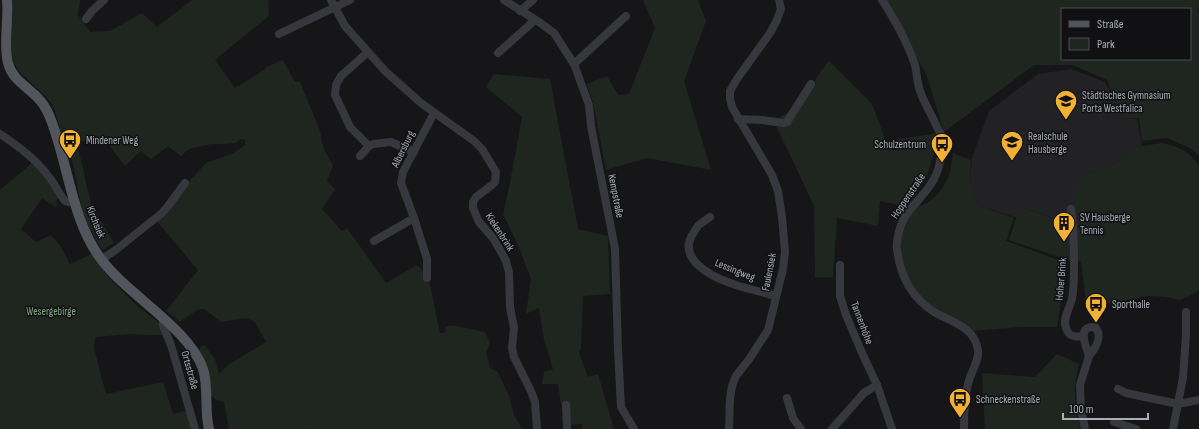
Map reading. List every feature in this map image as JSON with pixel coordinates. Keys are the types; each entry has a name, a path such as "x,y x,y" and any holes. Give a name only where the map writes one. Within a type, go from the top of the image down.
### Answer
{"main road":[{"name":"Kirchsiek","path":"7,0 6,39 8,63 17,79 37,97 46,108 54,128 75,202 88,238 101,260 120,281 163,318 184,339 198,359 205,379 206,411 209,429"}],"street":[{"path":"86,18 104,0"},
{"path":"279,34 333,3 350,0"},
{"name":"Kempstraße","path":"504,0 554,34 574,64 588,105 614,249 621,407 634,429"},
{"path":"520,11 533,0"},
{"name":"Faulensiek","path":"729,429 733,381 768,330 772,319 783,269 785,252 778,191 772,175 732,107 730,91 770,33 777,20 780,9 779,0"},
{"name":"Hoppenstraße","path":"882,0 893,16 910,52 915,66 920,91 941,136 942,146 940,161 934,178 927,190 904,217 899,230 897,248 900,267 906,283 920,301 935,312 964,326 974,338 978,350 976,362 968,382 964,405 964,429"},
{"name":"Kiekenbrink","path":"333,3 345,26 385,71 421,103 482,149 496,172 495,182 476,197 473,202 473,208 479,222 493,238 506,261 509,272 510,307 514,328 512,348 514,357 535,402 537,429"},
{"path":"574,64 626,16"},
{"path":"498,53 535,20"},
{"path":"368,52 341,76 336,85 335,95 350,127 368,146"},
{"path":"738,118 783,123 787,122 811,84"},
{"name":"Albersburg","path":"427,278 427,259 401,182 404,172 434,113"},
{"path":"0,134 22,149 38,163 50,177 65,201 75,202"},
{"path":"360,156 368,146 391,142 414,152"},
{"path":"101,260 162,213 185,183"},
{"name":"Hoher Brink","path":"1071,209 1074,229 1073,291 1071,304 1064,321 1069,334 1073,337 1083,336"},
{"name":"Lessingweg","path":"710,217 699,225 691,236 688,244 688,250 694,260 702,269 714,276 733,284 776,296"},
{"path":"374,242 414,218"},
{"name":"Tannenhöhe","path":"840,265 840,296 846,315 877,385 892,429"},
{"path":"1173,429 1186,356 1186,312"},
{"name":"Ortsstraße","path":"163,318 163,326 171,345 194,429"},
{"path":"1085,429 1081,409 1080,386 1089,356 1099,338 1099,333 1095,327 1087,328 1084,331 1083,336 1089,356"},
{"path":"832,429 864,393 877,385"},
{"path":"1118,388 1126,393 1178,404 1199,400"},
{"path":"787,398 793,418 801,429"},
{"path":"566,405 567,429"},
{"path":"1114,422 1136,429"}],"shaded area":[{"path":"1071,69 1105,82 1123,118 1137,119 1142,146 1109,167 1091,173 1078,226 1020,207 1017,218 977,205 970,182 972,158 989,111 1038,74"}],"green space":[{"path":"12,0 80,0 78,15 90,32 110,31 142,13 157,27 192,0 268,0 269,16 215,60 235,88 264,70 266,67 283,60 295,82 300,82 320,131 323,147 333,166 327,181 335,189 322,209 342,231 347,228 386,283 417,265 428,275 440,333 445,333 446,326 455,326 485,332 490,343 486,352 490,368 498,372 509,396 514,415 522,429 229,429 224,402 215,399 209,394 200,347 204,345 215,359 219,374 228,365 266,342 255,322 246,318 221,322 204,309 197,310 180,322 166,311 198,270 155,219 206,163 234,153 245,145 245,140 240,139 235,143 212,144 189,149 181,156 168,146 151,159 141,151 125,166 102,136 77,143 91,204 114,243 102,250 85,218 70,155 60,130 54,109 50,101 19,71 15,64 11,48 13,14"},
{"path":"643,0 698,0 706,21 684,81 711,170 647,158 606,170 593,102 587,84 607,76 618,95 629,94 655,28"},
{"path":"884,0 1199,0 1199,8 1197,11 1199,13 1199,156 1190,148 1167,138 1142,141 1139,118 1123,118 1107,80 1073,65 1034,65 944,132 927,76"},
{"path":"829,61 872,104 886,141 944,132 936,147 926,179 908,207 880,201 878,226 837,218 833,277 815,278 814,206 774,121 798,107"},
{"path":"494,74 550,79 578,229 608,236 610,294 583,296 581,348 579,352 588,377 598,374 614,429 582,429 582,424 568,425 568,404 561,404 558,384 542,384 544,372 553,369 544,340 539,308 526,314 531,279 517,243 503,214 522,117 486,87"},
{"path":"1161,143 1172,145 1188,153 1199,167 1199,290 1194,294 1180,300 1152,296 1134,300 1086,305 1081,261 1070,261 1009,240 1020,207 1077,226 1075,187 1091,173 1109,167 1137,147"},
{"path":"953,153 971,160 970,182 977,205 1014,218 1006,241 1067,263 1057,327 1021,327 972,331 936,311 908,284 898,248 900,230 917,205 922,206 927,203 943,187 950,172"},
{"name":"Wesergebirge","path":"32,163 41,171 59,196 56,201 56,207 42,198 21,229 36,242 51,235 61,247 70,264 91,254 108,277 135,304 159,323 165,335 131,334 95,337 94,348 106,394 163,382 173,414 188,410 193,429 0,429 0,190"},
{"path":"1057,354 1079,364 1075,396 1076,411 1080,428 985,429 982,373 1035,377"}],"place":[{"name":"Städtisches Gymnasium Porta Westfalica","path":"1066,120"},
{"name":"Mindener Weg","path":"70,160"},
{"name":"Realschule Hausberge","path":"1012,162"},
{"name":"Schulzentrum","path":"942,164"},
{"name":"SV Hausberge Tennis","path":"1064,242"},
{"name":"Sporthalle","path":"1096,324"},
{"name":"Schneckenstraße","path":"960,418"}]}
